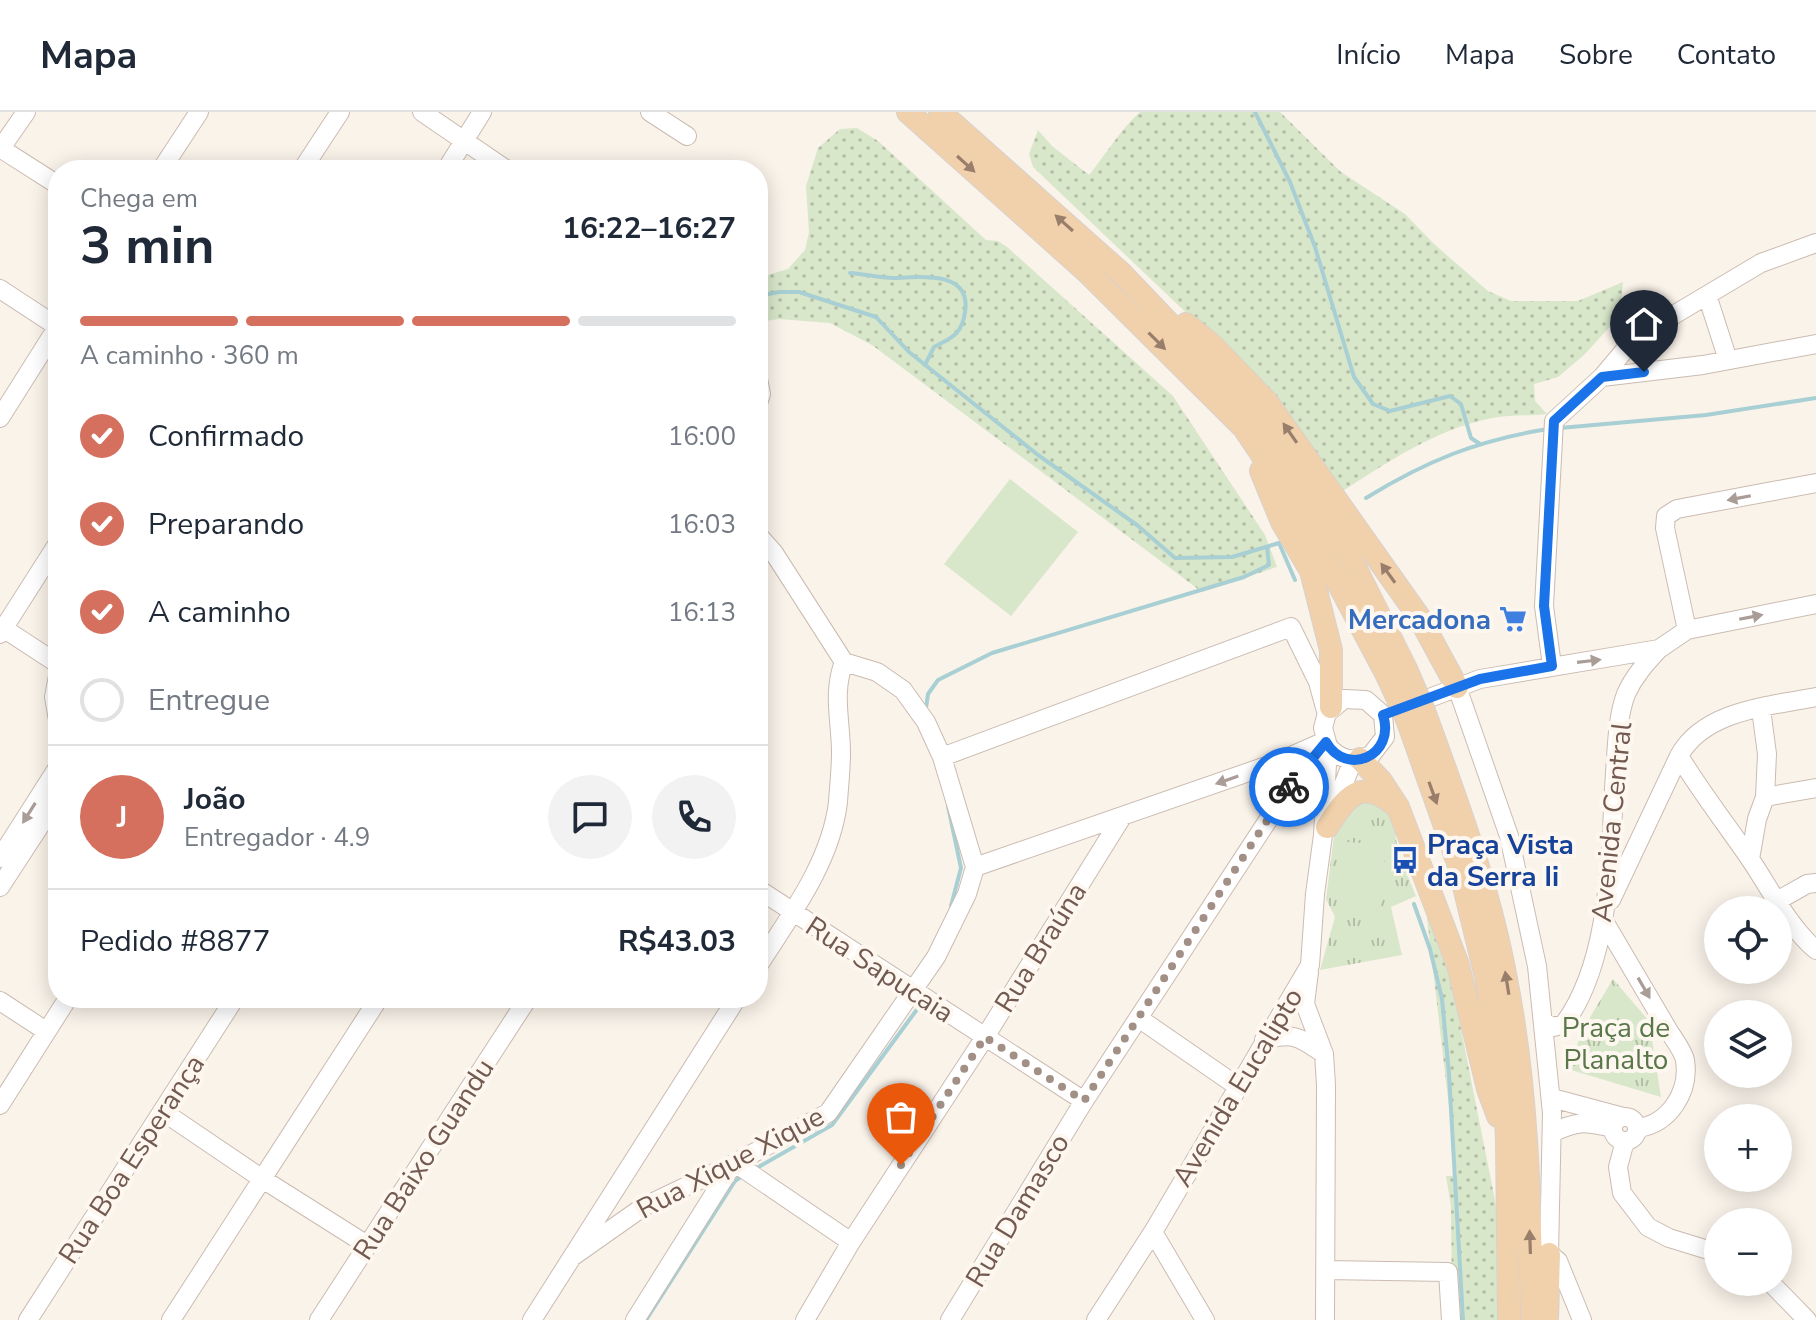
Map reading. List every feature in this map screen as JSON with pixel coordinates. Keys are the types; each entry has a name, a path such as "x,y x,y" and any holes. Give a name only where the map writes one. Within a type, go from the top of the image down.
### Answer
{"main road":[{"path":"908,112 1086,271 1244,428 1309,509 1339,558 1419,617 1457,687"},
{"path":"940,112 1122,274 1247,405 1339,558 1397,672 1479,874 1505,972 1527,1142 1532,1320"},
{"path":"1329,710 1339,558"},
{"path":"1416,715 1459,866 1486,977 1505,1100 1509,1320"},
{"path":"1356,760 1381,781 1398,807 1458,965 1488,1089 1507,1140"},
{"path":"1325,831 1344,800 1356,793 1371,792 1385,796 1398,807"},
{"path":"1547,1320 1549,1254"}],"street":[{"path":"26,112 1,148 48,179"},
{"path":"309,160 340,112"},
{"path":"422,112 493,160"},
{"path":"452,160 482,112"},
{"path":"650,112 687,136"},
{"path":"167,160 195,113"},
{"path":"1552,666 1544,606 1554,431 1635,338 1761,263 1816,243"},
{"path":"0,289 48,320"},
{"path":"1707,295 1728,360"},
{"path":"0,418 48,342"},
{"path":"1602,377 1728,360 1816,344"},
{"path":"1687,630 1665,528 1666,516 1677,509 1816,483"},
{"path":"768,546 844,662 877,672 903,690 926,722 942,757 975,867 1326,743"},
{"path":"48,558 1,629 48,658"},
{"path":"1383,715 1480,679 1659,649 1687,630 1816,604"},
{"path":"942,757 1291,627 1329,710"},
{"name":"Avenida Central","path":"1543,1022 1554,1027 1564,1024 1583,991 1605,916 1618,728 1626,695 1638,671 1659,649"},
{"path":"1621,657 1626,665 1626,695"},
{"path":"768,950 814,874 829,838 837,805 841,752 836,681 844,662"},
{"path":"1457,687 1509,836 1537,966 1552,1098 1549,1254 1558,1261 1582,1320"},
{"path":"1552,1133 1571,1123 1625,1129 1650,1127 1674,1107 1683,1089 1685,1059 1605,916 1684,747 1704,728 1731,716 1816,697"},
{"path":"1359,698 1373,703 1383,715 1386,730 1382,744 1371,755 1356,760 1336,754 1326,743 1323,728 1329,710 1344,699 1359,698"},
{"path":"1750,859 1757,819 1765,797 1767,754 1761,709"},
{"name":"Rua Damasco","path":"950,1320 1084,1101 1293,782 1326,743"},
{"name":"Avenida Eucalipto","path":"1096,1320 1153,1232 1310,965 1315,894 1325,831 1326,743"},
{"path":"1679,756 1774,896"},
{"name":"Avenida Eucalipto","path":"1325,831 1356,760"},
{"path":"1275,763 1287,766 1293,782 1313,776 1325,786"},
{"path":"0,858 48,783"},
{"path":"1765,797 1816,788"},
{"path":"0,887 48,813"},
{"name":"Rua Braúna","path":"805,1320 851,1242 985,1037 1122,817"},
{"path":"1088,829 1103,846"},
{"path":"1610,848 1614,856 1621,859 1631,857"},
{"name":"Rua Xique Xique","path":"572,1257 643,1207 734,1164 828,1113 936,957 961,907 975,867"},
{"path":"1786,896 1807,884 1816,883"},
{"name":"Rua Sapucaia","path":"768,895 1084,1101"},
{"path":"1792,922 1816,950"},
{"path":"1310,965 1305,1004 1324,1054 1326,1085 1325,1320"},
{"path":"0,1001 46,1031"},
{"path":"0,1105 61,1008"},
{"name":"Rua Boa Esperança","path":"28,1320 229,1008"},
{"path":"171,1320 372,1008"},
{"name":"Rua Baixo Guandu","path":"319,1320 521,1008"},
{"path":"532,1320 731,1008"},
{"path":"1140,1019 1237,1086"},
{"path":"1264,1040 1285,1034 1301,1039 1324,1054"},
{"path":"1552,1098 1625,1129"},
{"path":"162,1111 367,1245"},
{"path":"1625,1129 1618,1167 1622,1193 1648,1227 1669,1238 1704,1249"},
{"path":"635,1320 734,1164 851,1242"},
{"path":"1153,1232 1205,1320"},
{"path":"1326,1270 1448,1272 1451,1320"},
{"path":"1784,1296 1807,1320"}],"green space":[{"path":"1140,112 1280,112 1341,172 1405,214 1488,291 1511,301 1578,301 1623,282 1617,319 1584,355 1558,377 1534,384 1535,401 1547,414 1505,416 1470,423 1411,449 1338,494 1259,382 1033,167 1029,154 1038,130 1052,146 1089,175 1119,134"},
{"path":"857,128 878,141 986,240 998,241 1007,247 1173,396 1265,535 1277,567 1202,592 872,345 830,323 768,321 768,275 788,269 805,250 809,232 806,186 818,148 840,129"},
{"path":"1010,479 1078,532 1011,616 944,564"},
{"name":"Praça Vista da Serra Ii","path":"1366,800 1386,807 1391,813 1399,853 1416,896 1391,907 1402,955 1320,970 1335,917 1326,899 1334,836 1344,812"},
{"path":"1348,842 1386,845 1380,908 1343,905"},
{"path":"1427,918 1439,918 1511,1281 1511,1320 1452,1320 1451,1206 1446,1176 1457,1176"},
{"name":"Praça de Planalto","path":"1613,979 1649,1021 1661,1097 1568,1069 1583,1029"}],"waterway":[{"path":"1255,112 1290,182 1315,247 1354,377 1373,404 1390,411 1450,396 1461,404 1471,438 1480,444"},
{"path":"850,273 889,278 929,277 942,279 960,289 965,298 961,326 955,335 934,347 925,365"},
{"path":"768,294 799,292 876,317 909,352 1038,455 1137,525 1175,558 1232,557 1279,543 1295,580"},
{"path":"1560,428 1706,415 1816,398"},
{"path":"1366,498 1410,473 1453,454 1498,439 1548,429"},
{"path":"926,708 928,694 938,680 992,653 1244,577 1269,565 1267,547"},
{"path":"948,806 961,868 951,906"},
{"path":"1414,904 1430,949 1442,999 1463,1320"},
{"path":"755,1169 832,1125 921,1004"},
{"path":"646,1320 735,1181 742,1176"}],"way so far":[{"path":"901,1165 985,1037 1084,1101 1289,787"}],"place":[{"name":"Mercadona","path":"1513,619"},
{"name":"Praça Vista da Serra Ii","path":"1405,860"}],"route":[{"path":"1289,787 1326,742 1342,758 1353,760 1371,755 1385,737 1383,715 1480,679 1552,666 1544,606 1554,421 1602,377 1644,372"}]}
